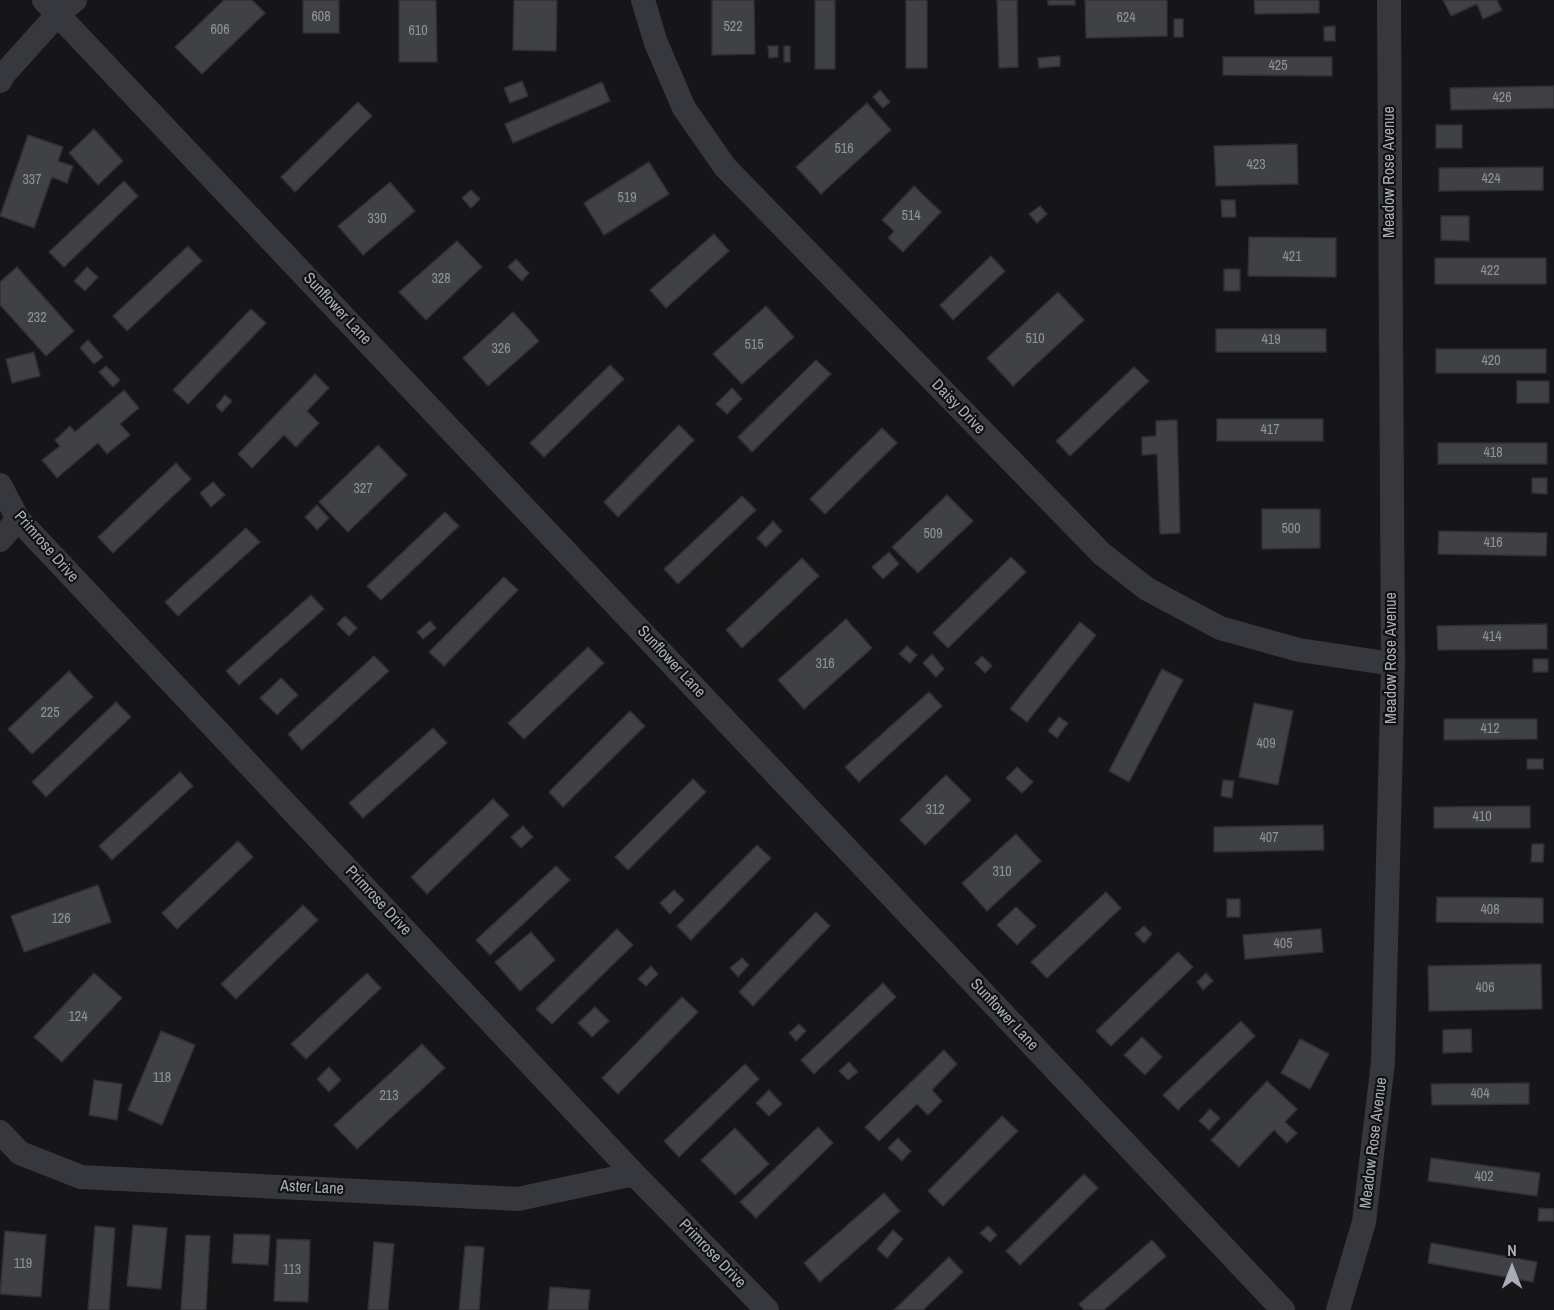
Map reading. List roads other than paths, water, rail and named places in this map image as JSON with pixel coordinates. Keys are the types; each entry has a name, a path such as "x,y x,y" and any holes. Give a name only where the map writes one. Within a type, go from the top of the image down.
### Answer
{"street":[{"name":"Daisy Drive","path":"643,0 656,43 684,108 725,166 1102,554 1147,589 1220,628 1299,650 1393,664"},
{"name":"Meadow Rose Avenue","path":"1338,1310 1364,1222 1383,1062 1393,664 1389,0"},
{"path":"0,81 59,5"},
{"name":"Sunflower Lane","path":"59,5 1283,1310"},
{"name":"Primrose Drive","path":"0,485 18,519 634,1174 766,1310"},
{"path":"0,540 18,519"},
{"name":"Aster Lane","path":"0,1132 20,1153 81,1177 518,1199 634,1174"}]}
